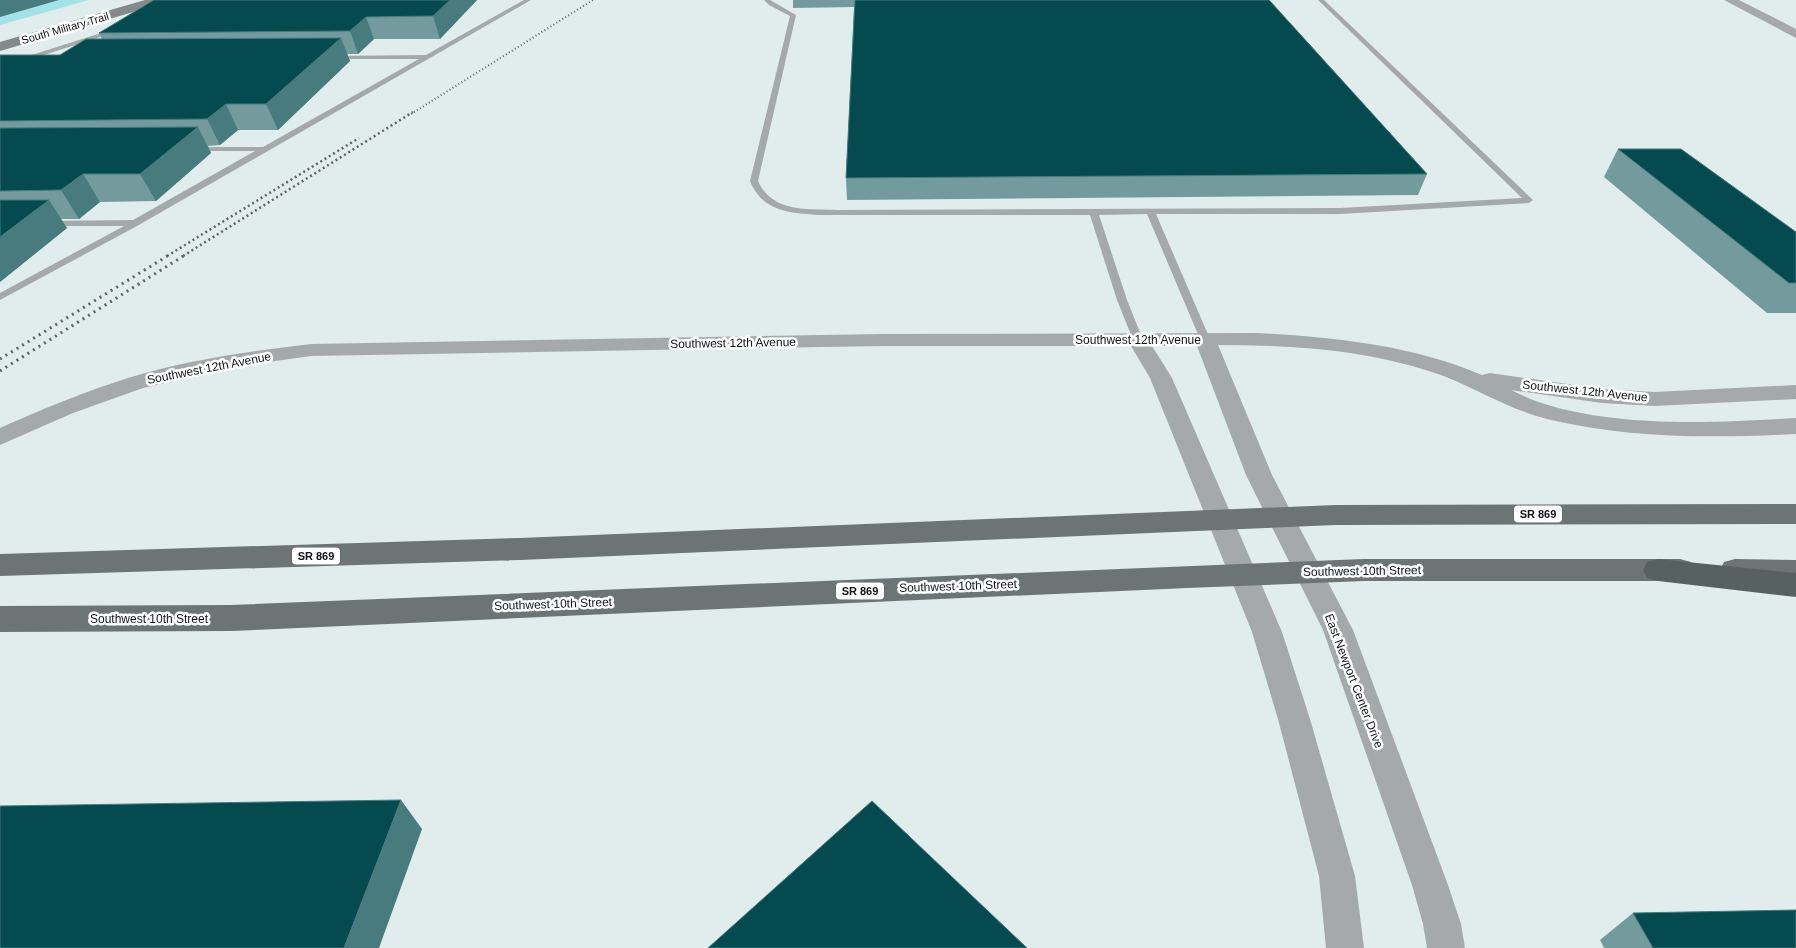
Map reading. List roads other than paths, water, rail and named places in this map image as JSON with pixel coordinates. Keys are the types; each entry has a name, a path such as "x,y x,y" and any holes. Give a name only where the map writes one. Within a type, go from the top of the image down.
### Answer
{"highway":[{"path":"1658,570 1796,586"}],"main road":[{"name":"SR 869","path":"0,565 511,549 1280,517 1434,514 1796,514"},
{"name":"Southwest 10th Street","path":"0,619 166,620 249,618 1309,572 1417,570 1796,571"}],"street":[{"name":"South Military Trail","path":"0,35 121,0"},
{"name":"South Military Trail","path":"0,47 159,0"},
{"path":"1730,0 1796,34"},
{"path":"1751,0 1796,21"},
{"name":"East Newport Center Drive","path":"1205,339 1259,475 1338,630 1430,885 1442,924 1446,948"},
{"name":"Southwest 12th Avenue","path":"4,434 65,408 136,383 240,359 311,350 883,340 1300,340 1361,347 1408,358 1464,376 1533,408 1593,422 1651,429 1702,431 1796,426"},
{"path":"1138,340 1161,378 1270,640 1294,719 1334,867 1345,948"},
{"name":"Southwest 12th Avenue","path":"1464,376 1602,396 1654,399 1796,392"}],"lane":[{"path":"0,297 135,223 528,0"},
{"path":"767,0 793,16 754,181 762,196 776,204 793,210 838,213 1399,209 1529,200 1321,0"},
{"path":"0,67 128,26"},
{"path":"319,58 427,56"},
{"path":"24,60 54,60"},
{"path":"185,150 265,149"},
{"path":"1094,212 1122,300 1138,340"},
{"path":"1150,212 1205,339"},
{"path":"39,223 135,223"}],"railway":[{"path":"411,114 593,0"},
{"path":"183,256 413,112"},
{"path":"167,256 359,138"},
{"path":"0,359 169,255"},
{"path":"0,371 185,255"}]}
